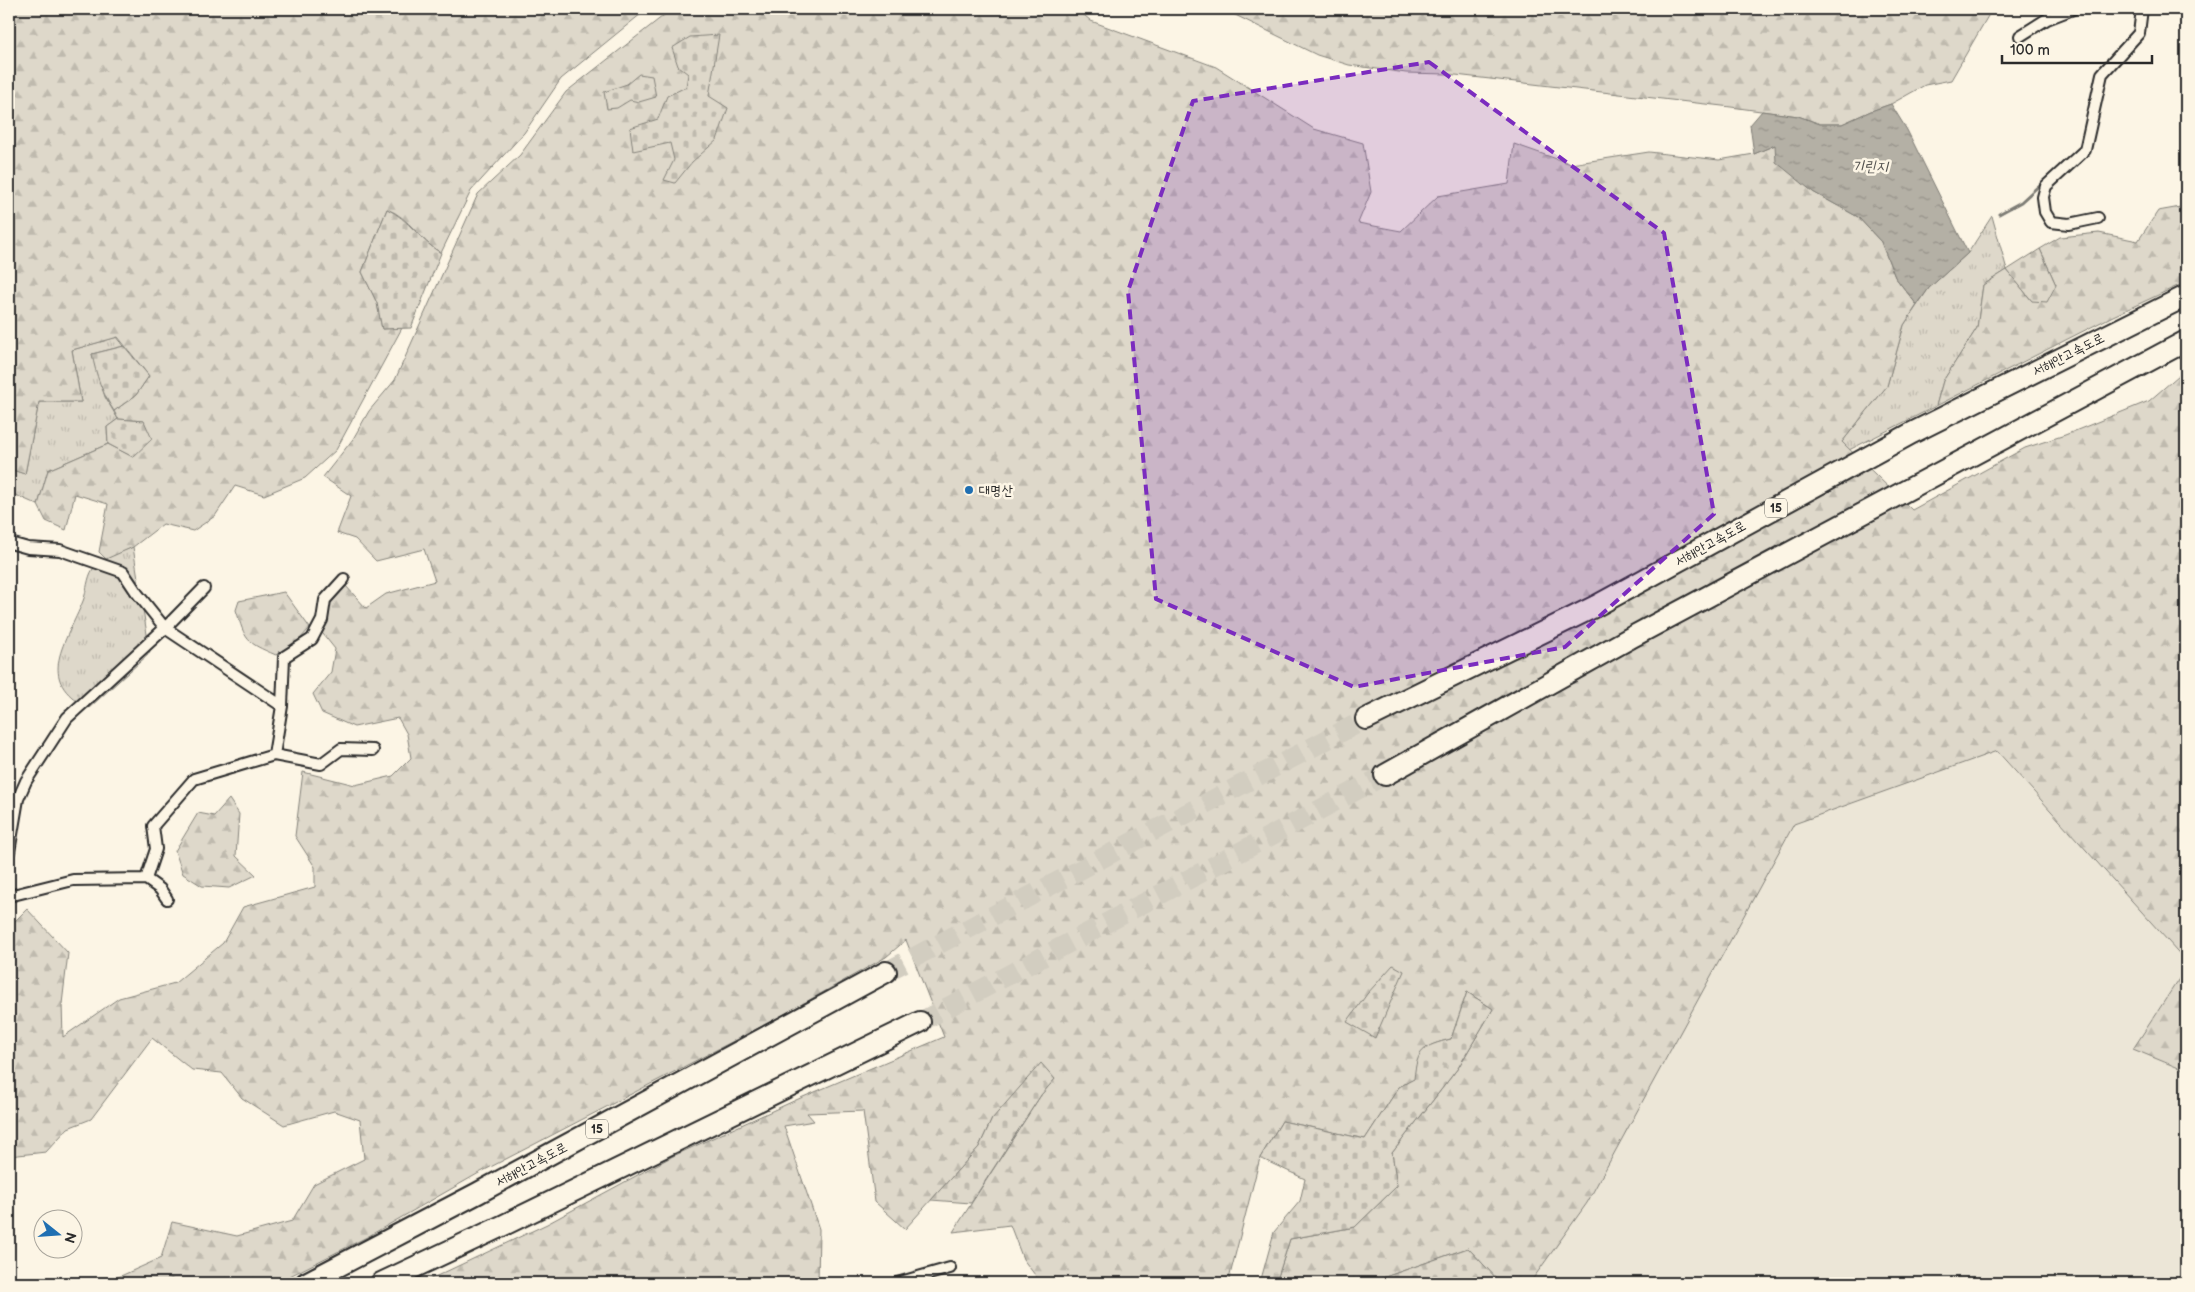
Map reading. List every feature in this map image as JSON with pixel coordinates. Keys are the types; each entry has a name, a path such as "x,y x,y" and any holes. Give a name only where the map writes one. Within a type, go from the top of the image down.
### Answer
{"highway":[{"name":"서해안고속도로","path":"1366,719 1596,606 1912,434 2186,296"},
{"path":"1385,775 1632,637 2186,341"},
{"name":"서해안고속도로","path":"306,1283 478,1193 886,972"},
{"path":"381,1283 920,1022"}],"street":[{"path":"2020,36 2047,19 2073,9"},
{"path":"2098,218 2069,224 2051,222 2045,212 2043,197 2046,186 2085,150 2102,74 2139,33 2142,9"},
{"path":"10,543 28,548 60,550 124,572 137,593 165,628 282,706"},
{"path":"274,756 282,706 284,658 312,639 322,620 325,600 344,579"},
{"path":"9,852 18,799 26,781 67,718 165,628 204,588"},
{"path":"146,879 156,849 153,826 194,779 274,756 320,764 342,749 373,750"},
{"path":"9,896 73,880 146,879 160,889 167,899"},
{"path":"897,1283 950,1268"}],"highlighted area":[{"path":"1429,62 1664,233 1714,514 1565,647 1354,687 1156,599 1128,291 1193,101"}],"shaded area":[{"path":"1996,751 2186,961 2186,968 2134,1048 2186,1071 2186,1283 1533,1283 1532,1280 1587,1203 1793,824"}],"green space":[{"path":"9,9 647,9 561,79 524,133 471,191 441,253 402,218 387,209 362,272 377,303 382,329 402,328 336,450 305,478 264,495 235,486 215,516 193,531 163,524 133,547 106,559 99,552 108,504 75,494 66,530 46,521 38,505 48,470 108,444 133,457 144,421 118,419 114,411 136,395 149,376 118,337 72,350 81,402 39,402 25,474 9,469"},
{"path":"672,9 1077,9 1091,21 1216,67 1314,129 1363,143 1371,192 1358,223 1401,231 1438,196 1509,184 1514,144 1571,164 1649,152 1719,160 1754,154 1775,145 1813,192 1858,217 1881,242 1895,277 1917,305 1904,325 1887,386 1842,442 1912,510 2025,448 2065,435 2149,401 2186,369 2186,961 1997,751 1794,824 1587,1203 1532,1280 1533,1283 1496,1283 1497,1279 1468,1248 1368,1283 1276,1283 1290,1239 1355,1227 1397,1186 1392,1153 1458,1068 1493,1009 1467,992 1451,1039 1434,1044 1423,1051 1416,1069 1415,1079 1399,1087 1365,1139 1282,1121 1260,1158 1228,1283 1033,1283 1038,1279 1023,1259 1010,1225 953,1232 1041,1095 1055,1079 992,1119 979,1147 905,1229 875,1202 863,1111 807,1113 814,1121 784,1126 819,1229 818,1283 422,1283 547,1224 671,1157 796,1100 944,1037 906,940 886,957 772,1021 479,1173 367,1237 276,1283 105,1283 161,1258 172,1222 237,1236 292,1221 314,1184 364,1159 360,1120 334,1111 284,1125 242,1098 222,1073 192,1070 152,1038 91,1119 68,1128 46,1152 9,1156 9,927 27,909 68,953 62,1004 63,1037 119,998 175,983 223,943 243,907 315,887 315,867 295,836 303,772 355,785 393,776 411,758 407,734 398,718 354,727 322,713 313,694 331,672 335,649 319,629 328,604 345,585 366,608 386,594 435,581 424,549 376,561 355,539 337,533 351,496 323,477 353,439 369,411 395,380 478,194 520,155 566,92"},
{"path":"1223,9 1992,9 1951,80 1925,85 1891,104 1842,124 1820,124 1798,116 1731,107 1447,74 1406,73 1349,65 1317,55"},
{"path":"719,35 709,96 728,108 717,140 692,162 675,183 664,180 674,160 670,143 633,151 630,128 658,119 667,96 686,87 688,74 678,66 672,48 690,37"},
{"path":"639,74 652,76 656,97 639,102 630,100 617,108 607,109 604,92 627,84"},
{"path":"2186,206 2186,282 2113,316 1936,406 1943,381 1977,328 1983,285 2007,270 2032,301 2056,285 2040,249 2060,237 2099,233 2138,241 2158,211"},
{"path":"387,209 402,218 441,253 411,328 382,329 377,303 362,272"},
{"path":"1992,216 2007,270 1983,285 1977,328 1943,381 1936,406 1849,450 1842,442 1887,386 1904,325 1929,288 1968,253"},
{"path":"2040,249 2056,285 2047,302 2032,301 2007,270"},
{"path":"117,337 124,346 92,354 105,397 118,419 107,427 108,444 48,470 38,505 9,492 9,469 25,474 39,402 81,402 72,350"},
{"path":"124,346 149,376 136,395 114,411 100,384 92,354"},
{"path":"118,419 144,421 152,439 133,457 108,444 107,427"},
{"path":"133,547 150,653 89,708 72,697 62,685 58,673 59,659 63,645 83,601 89,576 93,569 106,559"},
{"path":"284,592 310,628 299,640 276,655 258,647 248,639 236,610 239,601"},
{"path":"229,799 239,814 236,856 256,875 229,888 202,886 183,874 175,851 198,813 214,816"},
{"path":"1393,965 1404,971 1375,1038 1347,1022 1367,994"},
{"path":"2186,968 2186,1071 2133,1049"},
{"path":"1467,992 1493,1009 1458,1068 1392,1153 1397,1186 1355,1227 1290,1239 1276,1283 1260,1283 1274,1232 1300,1201 1305,1179 1260,1158 1282,1121 1365,1139 1399,1087 1414,1079 1417,1061 1423,1050 1434,1044 1451,1039"},
{"path":"1041,1063 1055,1079 1041,1095 971,1203 931,1200 979,1147 992,1119"},
{"path":"1468,1248 1498,1280 1496,1283 1368,1283"}],"water":[{"name":"기린지","path":"1891,104 1907,130 1968,253 1929,288 1917,305 1895,277 1881,242 1858,217 1813,192 1776,162 1775,145 1754,154 1750,125 1762,111 1798,116 1820,124 1842,124"}],"waterway":[{"path":"2088,116 2091,100"},
{"path":"1999,214 2021,202 2056,170"}],"tunnel":[{"path":"886,972 1366,719"},
{"path":"920,1022 1385,775"}],"place":[{"name":"대명산","path":"969,490"}]}
